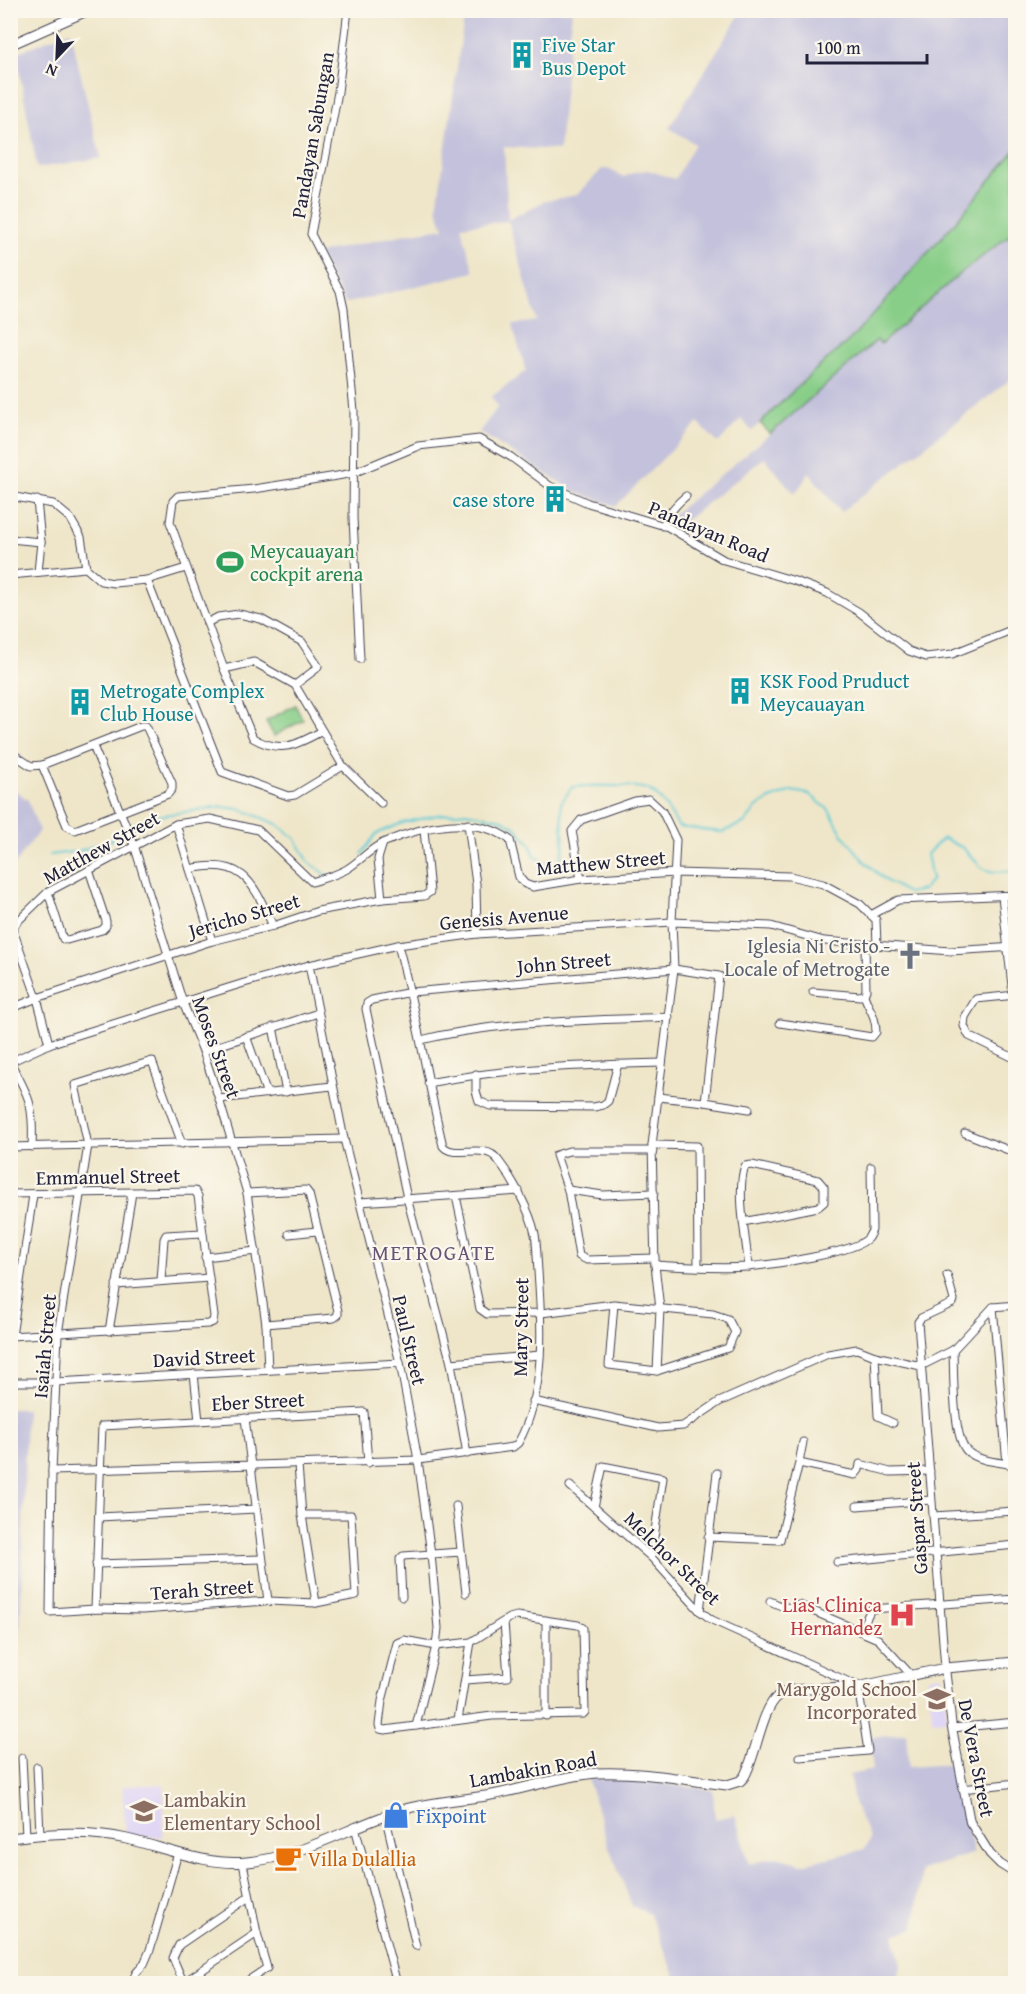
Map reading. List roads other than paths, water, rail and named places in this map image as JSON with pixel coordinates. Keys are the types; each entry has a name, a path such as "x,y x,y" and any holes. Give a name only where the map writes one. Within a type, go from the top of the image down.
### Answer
{"main road":[{"path":"10,45 76,13 89,10"},
{"name":"Lambakin Road","path":"10,1838 69,1832 94,1834 125,1839 205,1859 243,1863 272,1859 309,1848 385,1815 409,1808 489,1796 597,1773 734,1784 740,1781 747,1772 769,1710 778,1696 791,1690 858,1686 945,1668 1016,1662"}],"street":[{"name":"Pandayan Sabungan","path":"348,10 338,92 311,234 340,291 344,309 354,411 353,518 360,660"},
{"name":"Pandayan Road","path":"353,473 418,446 479,439 511,457 550,486 588,503 663,526 724,560 795,581 826,593 859,612 909,651 926,657 952,654 1016,628"},
{"path":"322,731 298,745 280,747 253,738 224,669 170,522 173,501 178,496 254,489 353,473"},
{"path":"10,496 53,504 70,518 81,537 86,568 101,581 114,583 147,579 186,568"},
{"path":"663,526 666,517 675,505 686,496"},
{"path":"37,500 41,542 38,572"},
{"path":"10,539 41,542"},
{"path":"10,575 86,568"},
{"path":"147,579 222,772 288,796 295,795 343,766"},
{"path":"207,623 218,617 239,614 261,619 302,642 318,666 295,685"},
{"path":"224,669 254,662 295,685 343,766 381,803"},
{"path":"10,752 31,766 42,765 146,726 172,783 172,789 168,794 75,830 67,826 42,765"},
{"name":"Moses Street","path":"93,746 133,842 183,1003 203,1051 219,1099 247,1193 266,1324 268,1370"},
{"path":"581,879 572,831 581,820 635,801 649,799 662,811 676,840 672,922 674,969 652,1148 655,1261 660,1309 657,1371"},
{"name":"Matthew Street","path":"49,1044 37,998 14,933 16,922 48,892 89,870 133,842 176,824 210,819 258,830 312,882 346,870 383,843 424,830 468,824 498,831 510,840 519,877 525,884 533,887 581,879 675,873 790,876 823,884 860,904 870,915"},
{"path":"176,824 212,941"},
{"path":"468,824 476,884 477,934"},
{"name":"Jericho Street","path":"10,1009 167,954 273,926 318,911 382,899 424,896 430,892 424,830"},
{"path":"382,899 378,859 383,843"},
{"path":"190,869 207,865 232,868 255,887 273,926"},
{"path":"48,892 63,939 67,940 102,930 106,921 89,870"},
{"path":"877,945 876,920 870,915 898,900 1016,895"},
{"path":"1002,896 1012,948 1016,1022"},
{"name":"Genesis Avenue","path":"10,1062 49,1044 309,965 398,945 477,934 672,922 771,926 824,941 950,951 1012,948"},
{"path":"780,1023 872,1037 876,1032 876,1017 868,1007 864,995 866,990 865,944"},
{"name":"Mary Street","path":"52,1471 418,1460 513,1447 518,1443 533,1401 540,1355 541,1312 535,1233 519,1191 497,1158 489,1153 475,1150 446,1150 443,1146 428,1083 411,992 398,945"},
{"name":"Paul Street","path":"309,965 332,1086 400,1364 418,1460 438,1628 436,1646 417,1726"},
{"name":"John Street","path":"467,1454 452,1363 407,1198 366,1009 368,1003 372,1000 411,992 674,969 719,976 705,1102"},
{"path":"813,992 864,995"},
{"path":"1015,995 976,999 965,1017 964,1026 969,1036 1016,1059"},
{"path":"203,1051 318,1013"},
{"path":"421,1040 457,1031 519,1024 669,1017"},
{"path":"273,1027 286,1092"},
{"path":"246,1036 267,1094"},
{"name":"Isaiah Street","path":"50,1612 52,1471 58,1334 88,1145 75,1086 152,1061 182,1144"},
{"path":"10,1062 29,1095 34,1121 32,1147"},
{"path":"428,1083 476,1074 662,1063"},
{"path":"476,1074 476,1091 479,1101 490,1106 594,1107 608,1101 618,1064"},
{"path":"219,1099 332,1086"},
{"path":"658,1097 748,1109"},
{"path":"965,1133 1016,1153"},
{"path":"10,1147 344,1139"},
{"path":"698,1267 697,1146 569,1151 556,1155 568,1190 579,1256 583,1259 655,1261 698,1267 749,1267 826,1254 861,1243 868,1238 872,1230 871,1167"},
{"path":"743,1222 818,1207 824,1202 824,1187 818,1180 752,1165 745,1167 742,1175 743,1222 749,1267"},
{"path":"247,1193 306,1190 309,1194 338,1311 338,1315 334,1318 266,1324"},
{"path":"568,1190 591,1195 654,1193"},
{"name":"Emmanuel Street","path":"10,1194 80,1195 195,1191 198,1196 214,1316 213,1322 208,1324 11,1336"},
{"path":"360,1202 519,1191"},
{"path":"109,1331 132,1193"},
{"path":"11,1336 33,1194"},
{"path":"456,1196 480,1309 487,1314 541,1312 614,1304 713,1314 728,1319 735,1332 728,1348 657,1371 609,1365 614,1304"},
{"path":"289,1234 317,1231"},
{"path":"161,1281 166,1235 202,1233"},
{"path":"205,1257 256,1251"},
{"name":"Gaspar Street","path":"945,1668 918,1322 921,1317 953,1303 947,1275"},
{"path":"116,1285 208,1278"},
{"path":"533,1401 658,1428 683,1426 719,1402 828,1354 857,1349 875,1356 921,1366 953,1350 993,1307 1016,1305"},
{"path":"993,1307 1007,1464"},
{"path":"953,1350 957,1433 966,1450 980,1459 1016,1465"},
{"path":"452,1363 540,1355"},
{"path":"875,1356 878,1416 893,1423"},
{"name":"David Street","path":"10,1382 56,1382 400,1364"},
{"path":"194,1374 199,1421"},
{"name":"Eber Street","path":"99,1471 102,1426 364,1412 368,1463"},
{"path":"245,1418 268,1601"},
{"path":"708,1537 780,1540 803,1442"},
{"path":"799,1463 855,1475 860,1464 890,1472 930,1471"},
{"path":"298,1465 302,1515 316,1603"},
{"path":"594,1507 603,1466 663,1478 651,1557"},
{"path":"95,1610 99,1471"},
{"path":"700,1611 717,1473"},
{"name":"Melchor Street","path":"570,1486 651,1557 700,1611 712,1620 858,1686"},
{"path":"858,1506 932,1500"},
{"path":"456,1506 466,1593"},
{"path":"99,1517 256,1509"},
{"path":"933,1516 1016,1511"},
{"name":"Terah Street","path":"50,1612 142,1610 268,1601 316,1603 356,1595 351,1515 302,1515"},
{"path":"837,1562 1016,1545"},
{"path":"402,1597 400,1559 407,1555 461,1552"},
{"path":"96,1564 261,1559"},
{"path":"860,1631 871,1609 1016,1599"},
{"path":"770,1601 783,1608 799,1605 878,1639 911,1675"},
{"path":"518,1616 581,1626 583,1628 585,1712 546,1716 492,1716 381,1729 379,1725 382,1701 398,1643 404,1640 436,1646 471,1642 508,1618 518,1616"},
{"path":"546,1620 546,1716"},
{"path":"465,1680 508,1677 504,1622"},
{"path":"458,1720 471,1642"},
{"name":"De Vera Street","path":"945,1668 952,1728 970,1822 979,1838 1000,1864 1015,1874"},
{"path":"800,1757 868,1750 858,1686"},
{"path":"952,1728 1016,1722"},
{"path":"22,1758 26,1836"},
{"path":"37,1767 40,1834"},
{"path":"962,1789 1016,1784"},
{"path":"385,1815 416,1946"},
{"path":"355,1827 398,1983"},
{"path":"131,1983 150,1950 178,1853"},
{"path":"243,1863 257,1933 267,1968 243,1983"},
{"path":"249,1897 179,1945 173,1958 183,1983 257,1933"}],"waterway":[{"path":"362,854 376,834 402,823 437,815 466,812 501,819 515,827 530,843 535,856 548,866 559,865 564,847 561,803 572,787 624,786 643,788 654,793 679,827 722,832 746,822 755,809 768,800 791,791 809,794 829,810 843,835 863,860 885,880 908,893 923,890 932,879 927,854 943,838 963,848 983,869 994,872 1016,871"},
{"path":"50,855 79,851 116,838 157,816 220,807 240,809 277,824 295,838 309,862 327,875"}],"place":[{"name":"Five Star Bus Depot","path":"522,55"},
{"name":"case store","path":"555,499"},
{"name":"Meycauayan cockpit arena","path":"230,562"},
{"name":"KSK Food Pruduct Meycauayan","path":"740,691"},
{"name":"Metrogate Complex Club House","path":"80,702"},
{"name":"Iglesia Ni Cristo - Locale of Metrogate","path":"910,956"},
{"name":"Lias' Clinica Hernandez","path":"902,1615"},
{"name":"Marygold School Incorporated","path":"937,1699"},
{"name":"Lambakin Elementary School","path":"144,1811"},
{"name":"Fixpoint","path":"396,1815"},
{"name":"Villa Dulallia","path":"288,1858"}],"district":[{"name":"METROGATE","path":"434,1252"}]}
